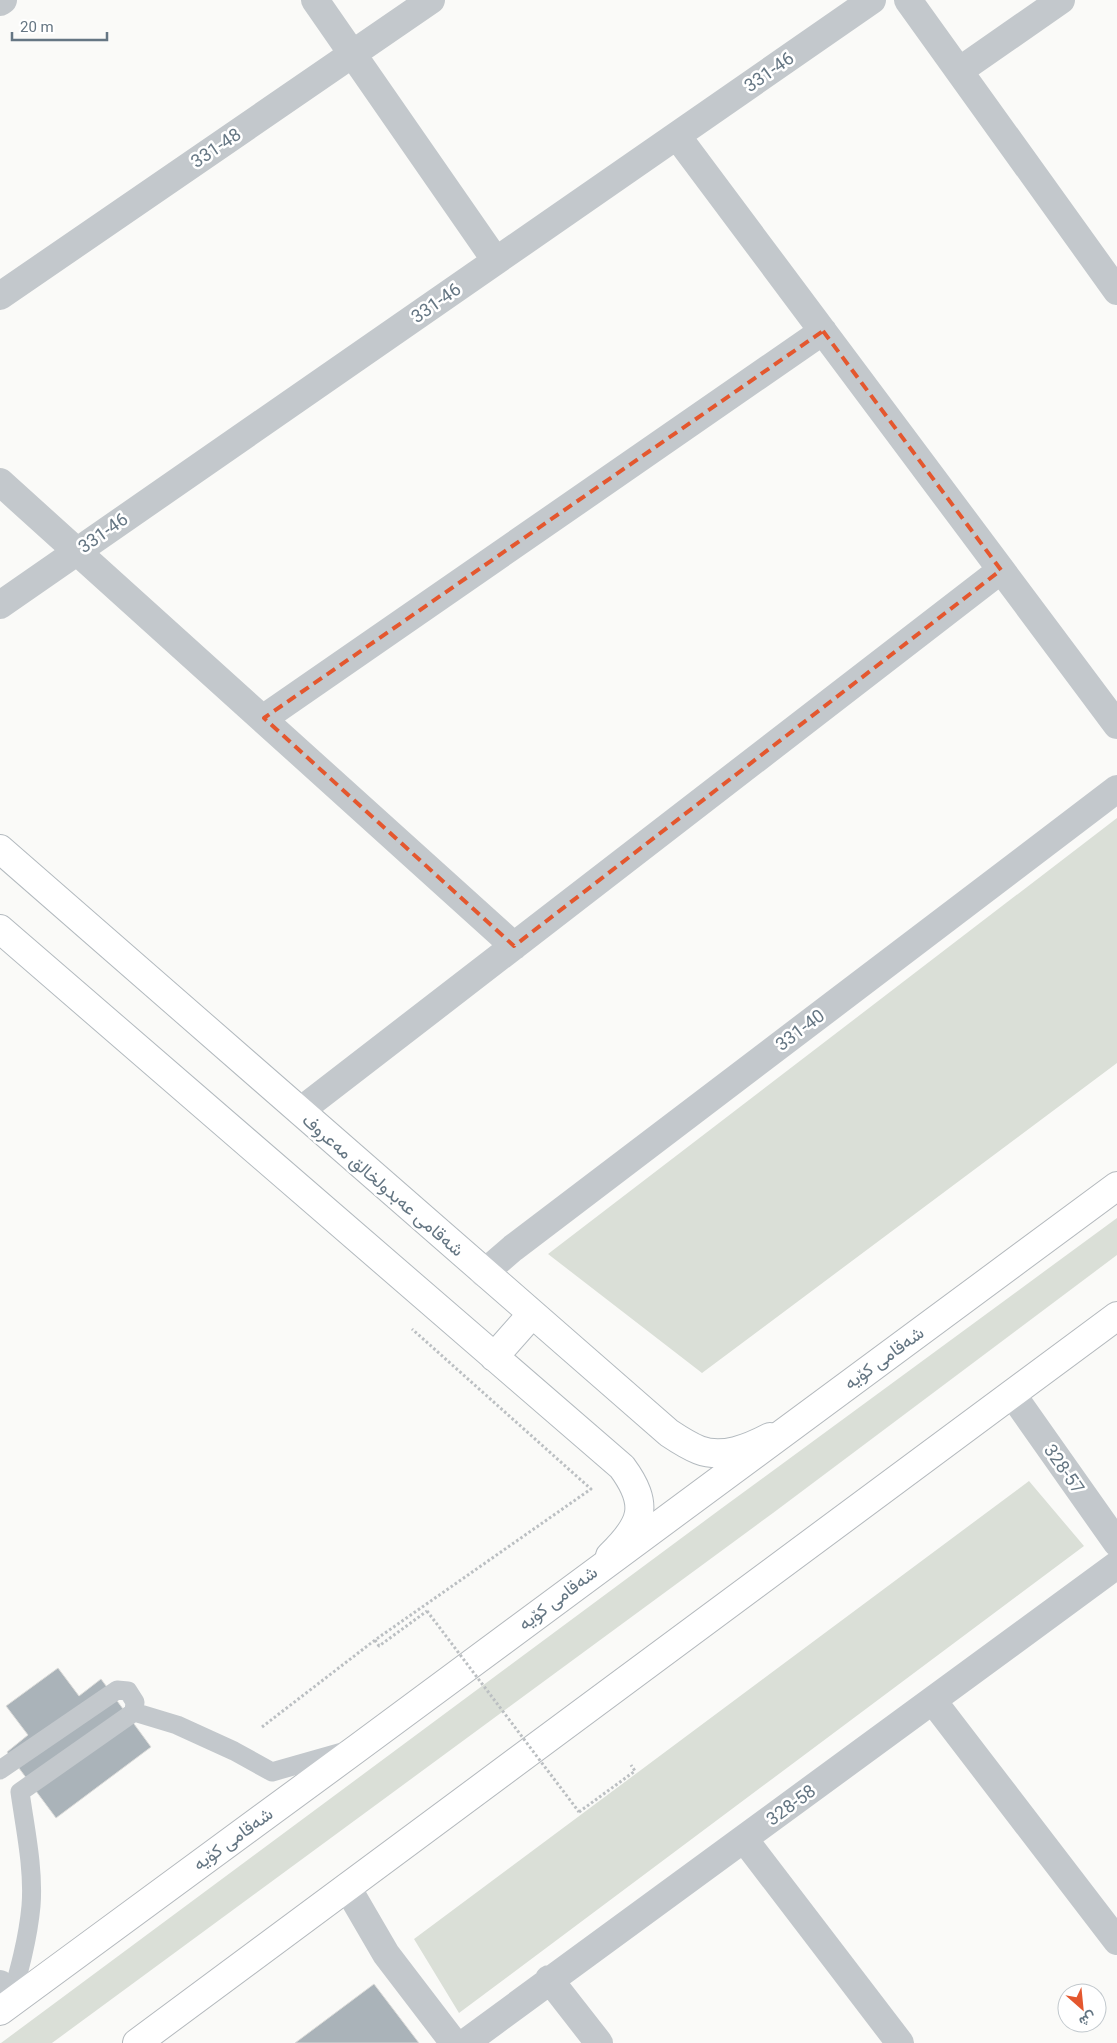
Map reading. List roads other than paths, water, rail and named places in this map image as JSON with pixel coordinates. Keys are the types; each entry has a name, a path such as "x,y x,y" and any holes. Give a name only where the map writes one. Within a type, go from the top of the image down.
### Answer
{"main road":[{"name":"شەقامی عەبدولخالق مەعروف","path":"0,849 668,1433 700,1450 724,1454 753,1446 789,1428"},
{"path":"0,929 622,1467 634,1484 640,1502 638,1520 626,1540 596,1570"},
{"name":"شەقامی کۆیە","path":"3,1999 359,1747 1117,1186"},
{"path":"494,1357 532,1314"},
{"path":"137,2043 1117,1316"}],"street":[{"path":"315,0 496,261"},
{"name":"331-48","path":"0,296 431,0"},
{"name":"331-46","path":"0,605 872,0"},
{"path":"908,0 1113,277"},
{"path":"959,71 1062,0"},
{"path":"676,136 1117,725"},
{"path":"264,718 823,331"},
{"path":"0,482 76,552 264,718 514,946"},
{"path":"300,1112 1001,570"},
{"name":"331-40","path":"484,1273 520,1242 1117,789"},
{"name":"328-57","path":"1012,1394 1117,1543"},
{"name":"328-58","path":"465,2043 549,1979 744,1839 1117,1565"},
{"path":"933,1701 1117,1941"},
{"path":"744,1839 900,2043"},
{"path":"347,1887 386,1954 454,2043"},
{"path":"549,1979 599,2043"}],"lane":[{"path":"0,1770 117,1690 128,1691 135,1702 134,1712 20,1792"},
{"path":"134,1712 177,1725 234,1751 272,1772 359,1747"},
{"path":"0,1781 20,1792"},
{"path":"3,1999 22,1958 31,1905 30,1874 20,1792"}]}
